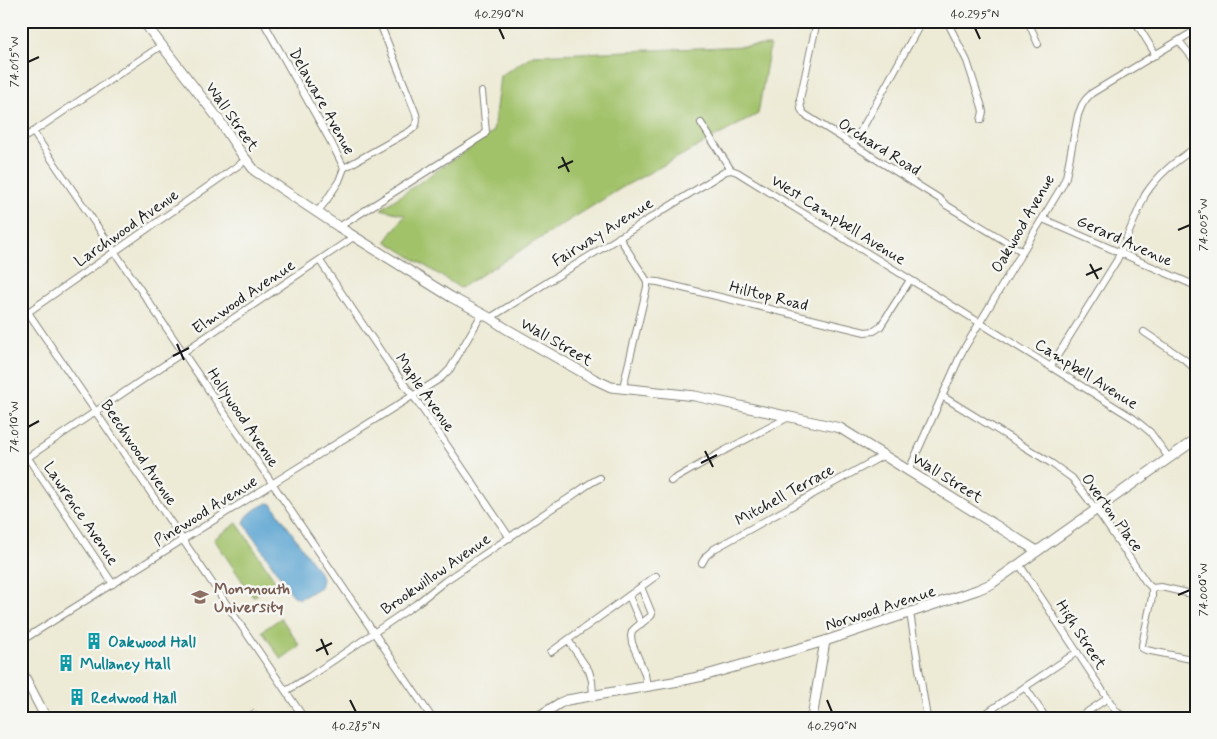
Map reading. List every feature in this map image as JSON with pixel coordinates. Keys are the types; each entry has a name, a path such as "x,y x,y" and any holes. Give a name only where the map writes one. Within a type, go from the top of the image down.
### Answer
{"street":[{"name":"Wall Street","path":"143,21 218,117 255,171 451,297 608,386 695,396 840,428 1037,551"},
{"name":"Delaware Avenue","path":"263,21 344,168"},
{"path":"317,212 339,181 344,168 410,131 417,122 416,114 379,21"},
{"name":"Orchard Road","path":"817,21 800,99 801,109 807,116 1023,252"},
{"path":"853,146 922,21"},
{"path":"947,21 967,61 982,107 981,120"},
{"path":"1028,21 1038,44"},
{"path":"1135,21 1156,55"},
{"name":"Oakwood Avenue","path":"908,470 962,352 1064,182 1078,115 1082,105 1092,93 1196,30"},
{"path":"1179,41 1196,62"},
{"path":"21,140 162,45"},
{"path":"340,227 484,135 486,132 482,92"},
{"path":"702,123 731,170"},
{"name":"Hollywood Avenue","path":"33,132 432,718"},
{"path":"1051,366 1117,260 1145,195 1156,179 1196,147"},
{"name":"Larchwood Avenue","path":"21,317 246,160"},
{"name":"Fairway Avenue","path":"486,316 726,171 731,170"},
{"name":"West Campbell Avenue","path":"731,170 980,322"},
{"name":"Gerard Avenue","path":"1043,219 1196,286"},
{"name":"Elmwood Avenue","path":"21,462 355,236"},
{"path":"619,237 647,281 623,388"},
{"name":"Maple Avenue","path":"320,261 510,538"},
{"name":"Hilltop Road","path":"647,281 868,332 880,327 910,280"},
{"name":"Beechwood Avenue","path":"21,302 304,718"},
{"name":"Pinewood Avenue","path":"21,641 441,378 448,371 486,316"},
{"name":"Campbell Avenue","path":"980,322 1141,423 1169,458"},
{"path":"1144,332 1184,359 1196,370"},
{"name":"Overton Place","path":"942,396 1068,474 1152,588"},
{"path":"671,481 789,416"},
{"name":"Norwood Avenue","path":"536,718 560,702 703,676 825,641 978,590 991,584 1196,439"},
{"name":"Mitchell Terrace","path":"702,563 706,556 714,549 884,455"},
{"name":"Lawrence Avenue","path":"28,458 112,584"},
{"name":"Brookwillow Avenue","path":"286,691 374,633 584,487 600,478"},
{"name":"High Street","path":"1019,564 1116,710 1125,718"},
{"path":"552,652 656,576"},
{"path":"641,587 652,614 632,631 631,640 645,674 647,687"},
{"path":"1196,595 1152,588 1152,597 1142,645 1142,648 1146,650 1196,660"},
{"path":"629,596 641,624"},
{"path":"910,613 927,718"},
{"path":"568,640 589,671 593,695"},
{"path":"812,718 825,641"},
{"path":"979,718 1078,652"},
{"path":"21,670 46,718"},
{"path":"1026,686 1047,717"},
{"path":"1078,718 1108,698"}],"green space":[{"path":"770,45 758,114 623,187 460,288 386,241 405,215 381,209 493,132 500,76 533,55"},
{"path":"237,523 276,582 253,597 214,539"},
{"path":"281,618 300,646 281,659 262,631"}],"water":[{"path":"268,503 272,504 321,575 320,587 301,598 297,598 292,594 244,523 247,516 253,511"}],"place":[{"name":"Monmouth University","path":"200,597"},
{"name":"Oakwood Hall","path":"94,641"},
{"name":"Mullaney Hall","path":"66,663"},
{"name":"Redwood Hall","path":"77,697"}]}
